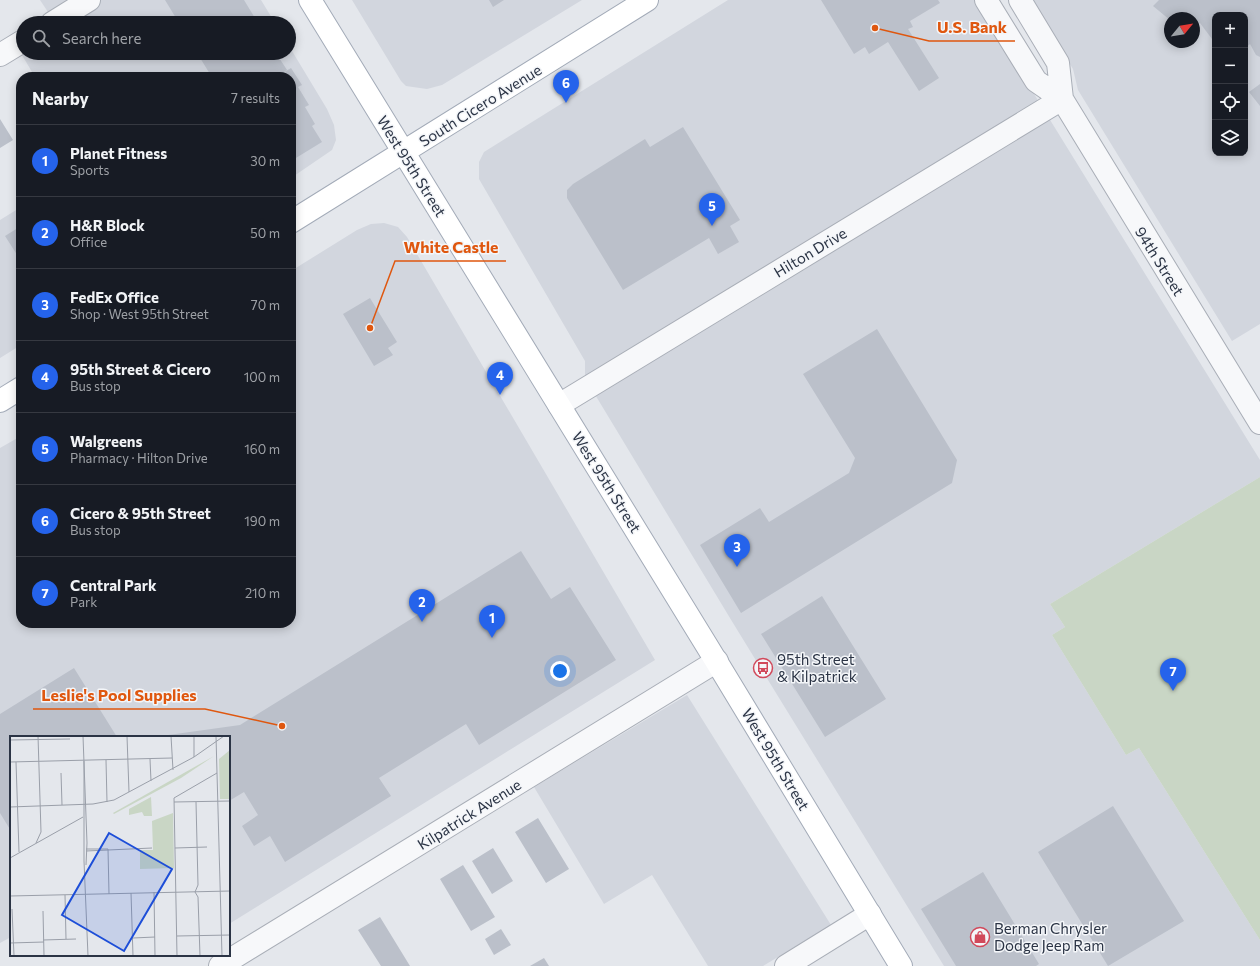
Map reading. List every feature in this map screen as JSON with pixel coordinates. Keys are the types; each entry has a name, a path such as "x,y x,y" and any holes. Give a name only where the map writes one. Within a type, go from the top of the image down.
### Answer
{"main road":[{"name":"West 95th Street","path":"310,0 717,661 901,966"},
{"name":"South Cicero Avenue","path":"296,219 404,153 647,0"},
{"path":"0,401 16,391"}],"street":[{"path":"63,16 89,0"},
{"name":"94th Street","path":"986,0 1036,81 1062,99 1260,423"},
{"name":"94th Street","path":"1020,0 1058,63 1062,99"},
{"path":"0,55 16,45"},
{"name":"Hilton Drive","path":"559,405 1062,99"},
{"name":"Kilpatrick Avenue","path":"220,966 717,661"},
{"path":"786,966 870,914"}],"shaded area":[{"path":"40,0 261,0 271,16 51,16"},
{"path":"352,0 582,0 442,85 427,89 406,86 401,81"},
{"path":"728,0 976,0 1260,460 1260,477 1050,604 1065,627 1052,635 1126,755 1139,748 1260,940 1260,966 944,966 733,623 585,378 585,361 479,179 479,162 484,152"},
{"path":"1030,0 1260,0 1260,324 1232,341 1078,90 1073,69"},
{"path":"296,58 327,109 334,125 336,140 332,150 296,175 296,72 32,72 25,60 296,60"},
{"path":"16,210 16,348 0,358 0,220"},
{"path":"384,223 398,227 407,237 655,660 230,923 230,736 10,736 10,938 0,943 0,448 16,439 16,628 296,628 296,268 357,230 371,224"},
{"path":"687,695 831,925 763,966 708,966 652,875 604,904 534,787"}],"green space":[{"path":"1260,477 1260,940 1139,748 1126,755 1052,635 1065,627 1050,604"}],"building":[{"path":"165,0 244,0 254,16 175,16"},
{"path":"489,0 504,0 493,7"},
{"path":"821,0 938,0 940,3 910,21 913,27 908,29 939,78 919,91 888,42 869,54 865,47 854,54"},
{"path":"1159,0 1260,0 1260,57 1256,55 1250,44 1248,46 1248,12 1212,12 1212,39 1200,23 1200,12 1164,12 1164,15 1153,6"},
{"path":"201,60 281,60 287,70 284,72 209,72"},
{"path":"291,68 294,72 284,72"},
{"path":"296,76 302,85 298,87 309,105 305,107 315,124 312,126 322,142 296,158"},
{"path":"1260,84 1260,106 1249,92"},
{"path":"0,119 13,140 0,148"},
{"path":"683,127 740,220 730,226 739,242 718,254 709,238 623,290 567,198 567,190 573,184 645,139 650,147"},
{"path":"16,229 16,253 5,236"},
{"path":"370,298 397,342 388,348 393,355 374,366 343,314"},
{"path":"877,329 957,460 952,483 741,613 700,545 760,508 769,522 849,473 855,458 803,374"},
{"path":"521,551 551,599 570,587 616,660 479,745 466,724 379,778 391,796 285,862 270,836 254,846 242,826 258,815 244,792 230,800 230,736 161,736 240,725"},
{"path":"822,596 886,699 825,737 761,634"},
{"path":"74,668 116,736 10,736 10,829 0,813 0,714"},
{"path":"1113,806 1184,921 1108,966 1038,852"},
{"path":"538,818 569,869 546,883 515,832"},
{"path":"493,848 513,881 492,894 472,861"},
{"path":"463,865 495,917 471,931 440,879"},
{"name":"Berman Chrysler Dodge Jeep Ram","path":"983,872 1039,964 1036,966 956,966 921,909"},
{"path":"380,917 410,966 381,966 358,930"},
{"path":"501,929 511,945 494,955 485,939"},
{"path":"544,958 549,966 530,966"}],"place":[{"name":"U.S. Bank","path":"875,28"},
{"name":"Cicero & 95th Street","path":"566,103"},
{"name":"Walgreens","path":"712,226"},
{"name":"White Castle","path":"370,328"},
{"name":"95th Street & Cicero","path":"500,395"},
{"name":"FedEx Office","path":"737,567"},
{"name":"H&R Block","path":"422,622"},
{"name":"Planet Fitness","path":"492,638"},
{"name":"95th Street & Kilpatrick","path":"763,668"},
{"name":"Central Park","path":"1173,691"},
{"name":"Leslie's Pool Supplies","path":"282,726"},
{"name":"Berman Chrysler Dodge Jeep Ram","path":"980,937"}]}
